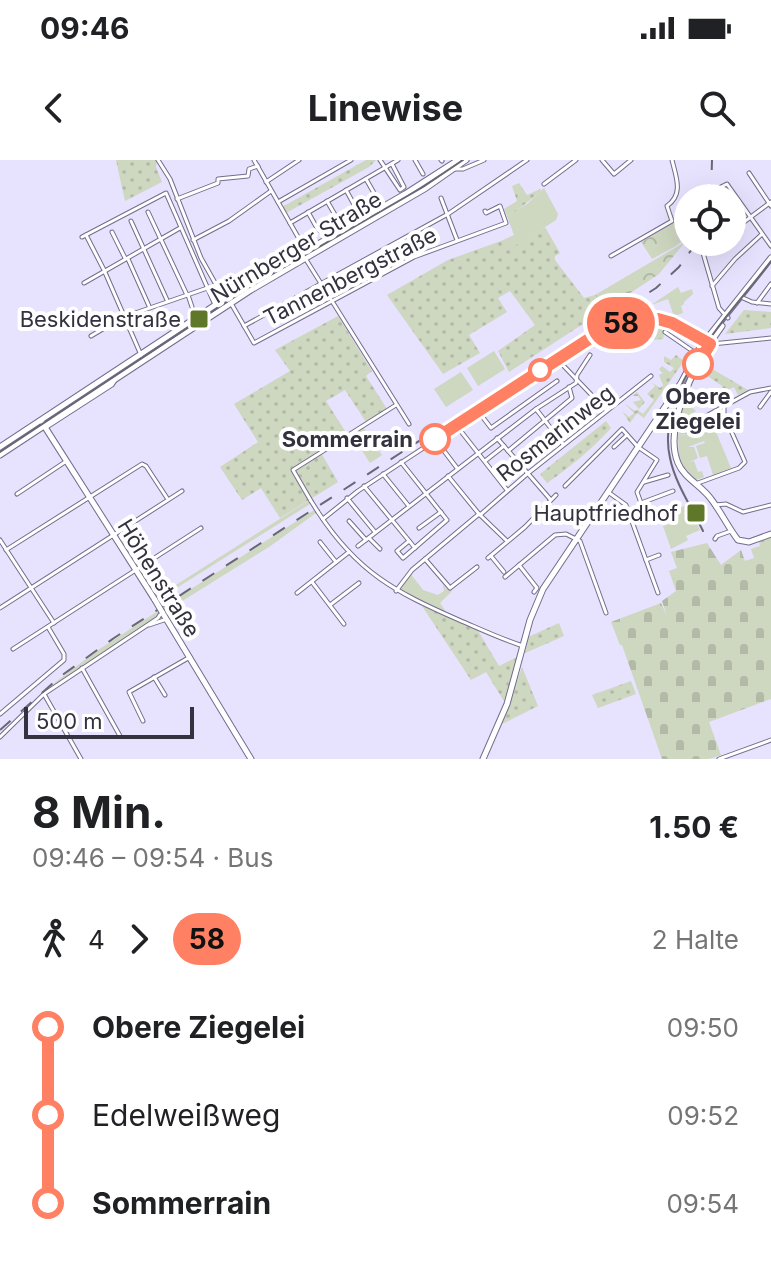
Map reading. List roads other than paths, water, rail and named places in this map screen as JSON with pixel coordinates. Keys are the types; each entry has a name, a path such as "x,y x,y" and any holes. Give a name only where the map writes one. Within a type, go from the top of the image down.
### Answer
{"main road":[{"name":"Nürnberger Straße","path":"141,358 223,308 232,294 426,188 462,160"},
{"name":"Nürnberger Straße","path":"141,358 215,305 228,301 462,160"},
{"path":"483,759 515,679 540,596 638,447 687,379 707,343 771,258"},
{"path":"726,317 750,286"},
{"path":"0,456 141,358"},
{"path":"0,447 141,358"},
{"path":"687,379 677,418 676,456 680,468 715,505 738,540 744,543 771,534"},
{"path":"0,456 43,428 47,416"},
{"path":"34,425 43,428"},
{"name":"Höhenstraße","path":"43,428 173,629 251,759"}],"street":[{"path":"158,160 216,285 244,326 448,214 527,160"},
{"path":"254,160 290,223 320,285 409,424"},
{"path":"266,182 299,160"},
{"path":"278,202 351,160"},
{"path":"380,160 397,189 402,189 392,164"},
{"path":"290,223 398,160"},
{"path":"415,160 423,174"},
{"path":"462,160 465,166 470,166"},
{"path":"454,169 484,160"},
{"path":"602,160 614,174 631,160"},
{"path":"611,256 672,221 667,206 673,202 678,191 672,160"},
{"path":"544,184 574,161"},
{"path":"177,199 218,183 218,179 248,176 249,169 258,166"},
{"path":"746,219 770,203 749,173"},
{"path":"366,179 378,200"},
{"path":"346,190 357,210"},
{"path":"193,240 229,221 271,191"},
{"path":"141,358 104,270 84,236 166,193 215,305"},
{"path":"441,198 457,240"},
{"path":"327,201 338,220"},
{"name":"Tannenbergstraße","path":"244,326 254,343 414,257 506,223 500,206 485,211"},
{"path":"148,212 192,307"},
{"path":"308,212 318,230"},
{"path":"746,212 771,246"},
{"path":"131,221 167,300"},
{"path":"84,283 180,228"},
{"path":"112,232 149,306"},
{"path":"712,286 761,235"},
{"path":"704,256 719,308 726,317"},
{"path":"362,263 374,278"},
{"path":"757,303 771,284"},
{"path":"91,336 149,306 216,285"},
{"path":"743,298 771,304"},
{"path":"323,519 364,486 606,328 658,319 672,323 707,343 771,338"},
{"path":"684,345 687,331"},
{"path":"665,332 694,352"},
{"path":"358,546 569,386 576,380 590,355"},
{"path":"557,359 606,410"},
{"name":"Rosmarinweg","path":"396,591 408,574 425,559 651,376"},
{"path":"478,411 491,428 557,381"},
{"path":"508,451 572,398 569,386"},
{"path":"697,484 744,466 744,459 724,415 729,401 750,392 771,390"},
{"path":"760,407 771,390"},
{"path":"396,405 293,470 323,519 368,571 423,605 523,646"},
{"path":"516,462 580,407"},
{"path":"708,415 716,408 724,408"},
{"path":"536,409 564,445"},
{"path":"456,425 507,490"},
{"path":"565,486 622,429 638,447 657,460 637,492 641,503 673,491"},
{"path":"614,447 627,435"},
{"path":"497,438 551,500"},
{"path":"435,439 457,469"},
{"path":"484,462 504,446"},
{"path":"17,494 65,462"},
{"path":"401,462 447,520 403,558 397,551 409,541"},
{"path":"0,552 142,464 168,500"},
{"path":"383,474 409,506"},
{"path":"644,482 668,475"},
{"path":"448,476 479,514 508,542"},
{"path":"364,486 416,548"},
{"path":"0,608 182,491"},
{"path":"608,492 626,505 658,593"},
{"path":"556,495 490,557 504,574 555,535 562,533 579,538 606,613"},
{"path":"347,498 375,533"},
{"path":"715,505 726,504 743,512 771,505"},
{"path":"419,528 441,512"},
{"path":"349,521 380,549"},
{"path":"13,649 201,528"},
{"path":"715,539 731,531"},
{"path":"0,540 54,623"},
{"path":"320,542 336,562"},
{"path":"297,593 349,552"},
{"path":"646,560 659,555"},
{"path":"425,559 450,588 477,567"},
{"path":"519,565 537,588 534,592"},
{"path":"312,582 344,624"},
{"path":"330,605 359,583"},
{"path":"148,625 160,610"},
{"path":"138,630 160,610"},
{"path":"0,737 44,694 138,630 164,620 173,629"},
{"path":"0,714 65,658 48,627"},
{"path":"143,721 129,692 190,657"},
{"path":"82,668 120,736"},
{"path":"154,677 165,695"},
{"path":"44,694 81,759"},
{"path":"719,759 771,740"}],"tram line":[{"path":"0,452 248,288 423,187 463,160"},
{"path":"703,531 672,467 668,432 674,405 700,352 771,261"}],"railway":[{"path":"711,184 712,160"},
{"path":"0,730 61,676 114,638 656,288 687,256"}],"place":[{"name":"Beskidenstraße","path":"199,319"},
{"name":"Obere Ziegelei","path":"698,364"},
{"name":"Sommerrain","path":"435,439"},
{"name":"Hauptfriedhof","path":"696,513"}]}
